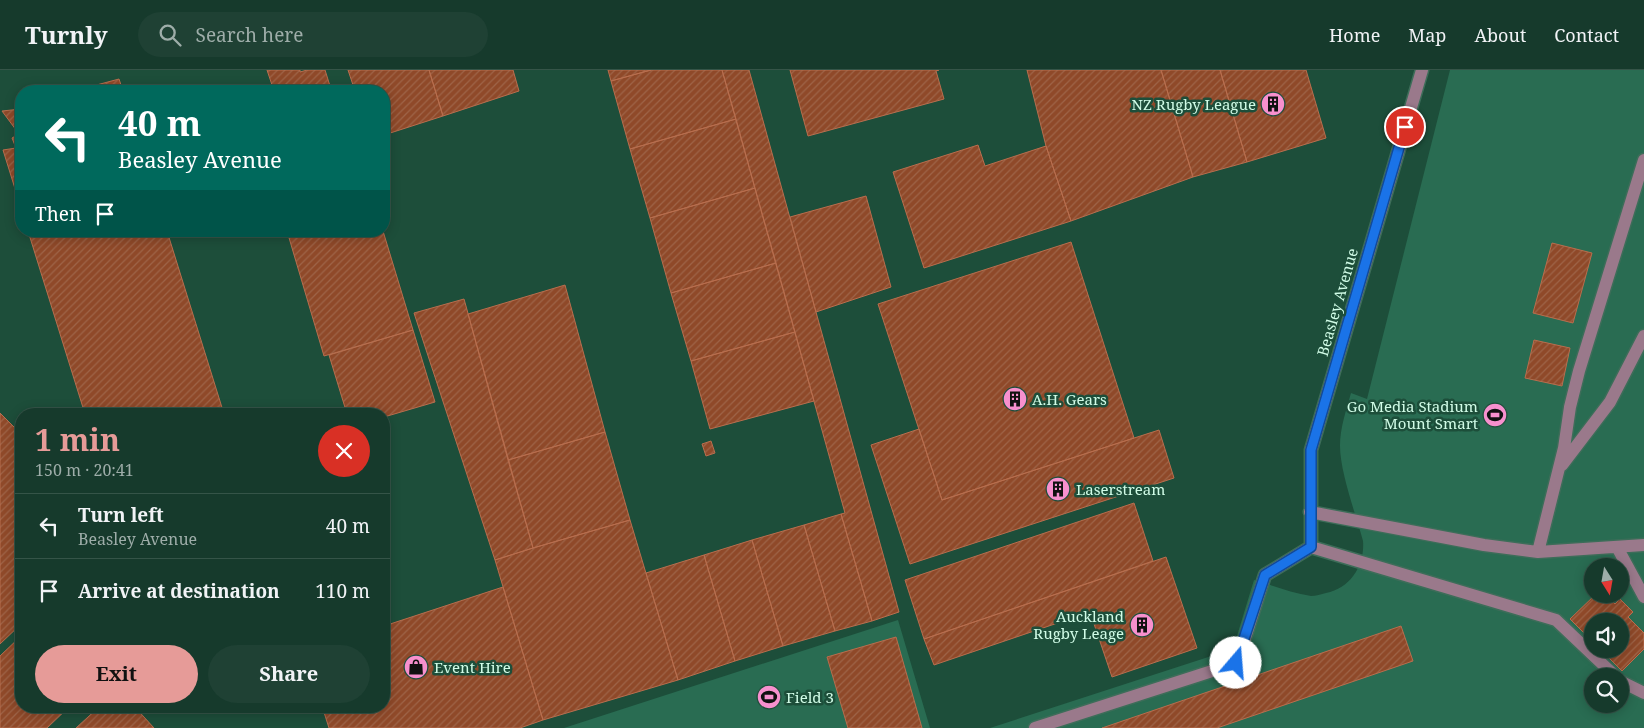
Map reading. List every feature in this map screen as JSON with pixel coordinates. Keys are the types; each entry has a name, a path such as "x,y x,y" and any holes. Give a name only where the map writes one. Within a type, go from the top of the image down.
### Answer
{"street":[{"name":"Beasley Avenue","path":"1311,547 1311,450 1422,70"},
{"path":"1538,552 1559,469 1579,371 1644,160"},
{"path":"1559,469 1610,402 1644,336"},
{"path":"1310,512 1484,545 1538,552 1644,545"},
{"path":"1035,728 1236,663 1265,575 1311,547 1556,620 1607,668"},
{"path":"1617,547 1644,597"},
{"path":"1629,686 1644,693"}],"green space":[{"name":"Go Media Stadium Mount Smart","path":"1450,70 1644,70 1644,728 990,728 1233,649 1254,580 1311,596 1335,590 1349,581 1359,567 1363,550 1363,541 1349,494 1340,446 1351,393 1367,399"},
{"path":"898,620 930,728 564,728"}],"building":[{"path":"267,70 300,70 300,72 325,70 330,85 272,85"},
{"path":"348,70 429,70 443,116 390,133 390,85 353,85"},
{"path":"429,70 513,70 519,91 443,116"},
{"path":"608,70 651,70 611,81"},
{"path":"651,70 722,70 736,119 630,149 611,81"},
{"path":"722,70 749,70 899,612 872,621 841,514 845,513"},
{"path":"790,70 939,70 936,71 944,99 808,136"},
{"path":"1027,70 1161,70 1193,177 1071,221 1046,146"},
{"path":"1161,70 1220,70 1247,162 1193,177"},
{"name":"NZ Rugby League","path":"1220,70 1306,70 1326,138 1247,162"},
{"path":"119,79 121,85 96,85"},
{"path":"15,110 15,129 2,111"},
{"path":"736,119 755,188 650,218 630,149"},
{"path":"978,145 985,166 1046,146 1071,221 924,268 893,172"},
{"path":"15,148 15,189 3,150"},
{"path":"755,188 776,263 671,293 650,218"},
{"path":"866,196 891,287 816,312 790,217"},
{"path":"30,237 169,237 222,408 83,408"},
{"path":"289,237 385,237 413,330 324,356"},
{"name":"A.H. Gears","path":"1071,242 1134,438 942,500 878,304"},
{"path":"1552,243 1592,253 1573,323 1533,313"},
{"path":"776,263 795,332 691,361 671,293"},
{"path":"565,285 605,432 508,460 468,314"},
{"path":"464,299 533,548 495,560 414,313"},
{"path":"413,330 435,402 390,415 390,408 345,408 329,355"},
{"path":"795,332 814,401 710,429 691,361"},
{"path":"1534,340 1570,348 1562,386 1525,378"},
{"path":"0,413 15,428 15,630 0,644"},
{"name":"Laserstream","path":"919,429 942,500 1159,430 1174,478 910,564 871,445"},
{"path":"605,432 630,520 533,548 508,460"},
{"path":"711,441 715,453 706,456 702,444"},
{"path":"1134,503 1153,561 924,639 905,580"},
{"path":"841,514 872,621 835,631 804,525"},
{"path":"630,520 678,680 543,720 495,560"},
{"path":"804,525 835,631 783,646 752,540"},
{"path":"752,540 783,646 735,661 704,555"},
{"path":"704,555 735,661 678,680 646,573"},
{"name":"Auckland Rugby Leage","path":"1166,557 1197,648 1112,677 1090,612 934,665 924,639"},
{"path":"503,587 543,720 520,728 329,728 324,713 390,713 390,624"},
{"path":"1587,603 1624,603 1633,612 1629,616 1629,613 1584,613 1584,633 1570,619"},
{"path":"1629,618 1644,633 1644,649 1625,668 1619,668 1609,658 1629,658"},
{"path":"1401,626 1413,661 1217,728 1102,728"},
{"path":"896,637 922,728 848,728 827,657"},
{"path":"15,642 15,713 63,713 47,728 0,728 0,656"},
{"path":"92,713 140,713 154,728 76,728"}],"place":[{"name":"NZ Rugby League","path":"1273,104"},
{"name":"A.H. Gears","path":"1015,399"},
{"name":"Go Media Stadium Mount Smart","path":"1495,415"},
{"name":"Laserstream","path":"1058,489"},
{"name":"Auckland Rugby Leage","path":"1142,625"},
{"name":"Event Hire","path":"416,667"},
{"name":"Field 3","path":"769,697"}],"route":[{"path":"1236,663 1265,575 1311,547 1311,450 1405,127"}]}
